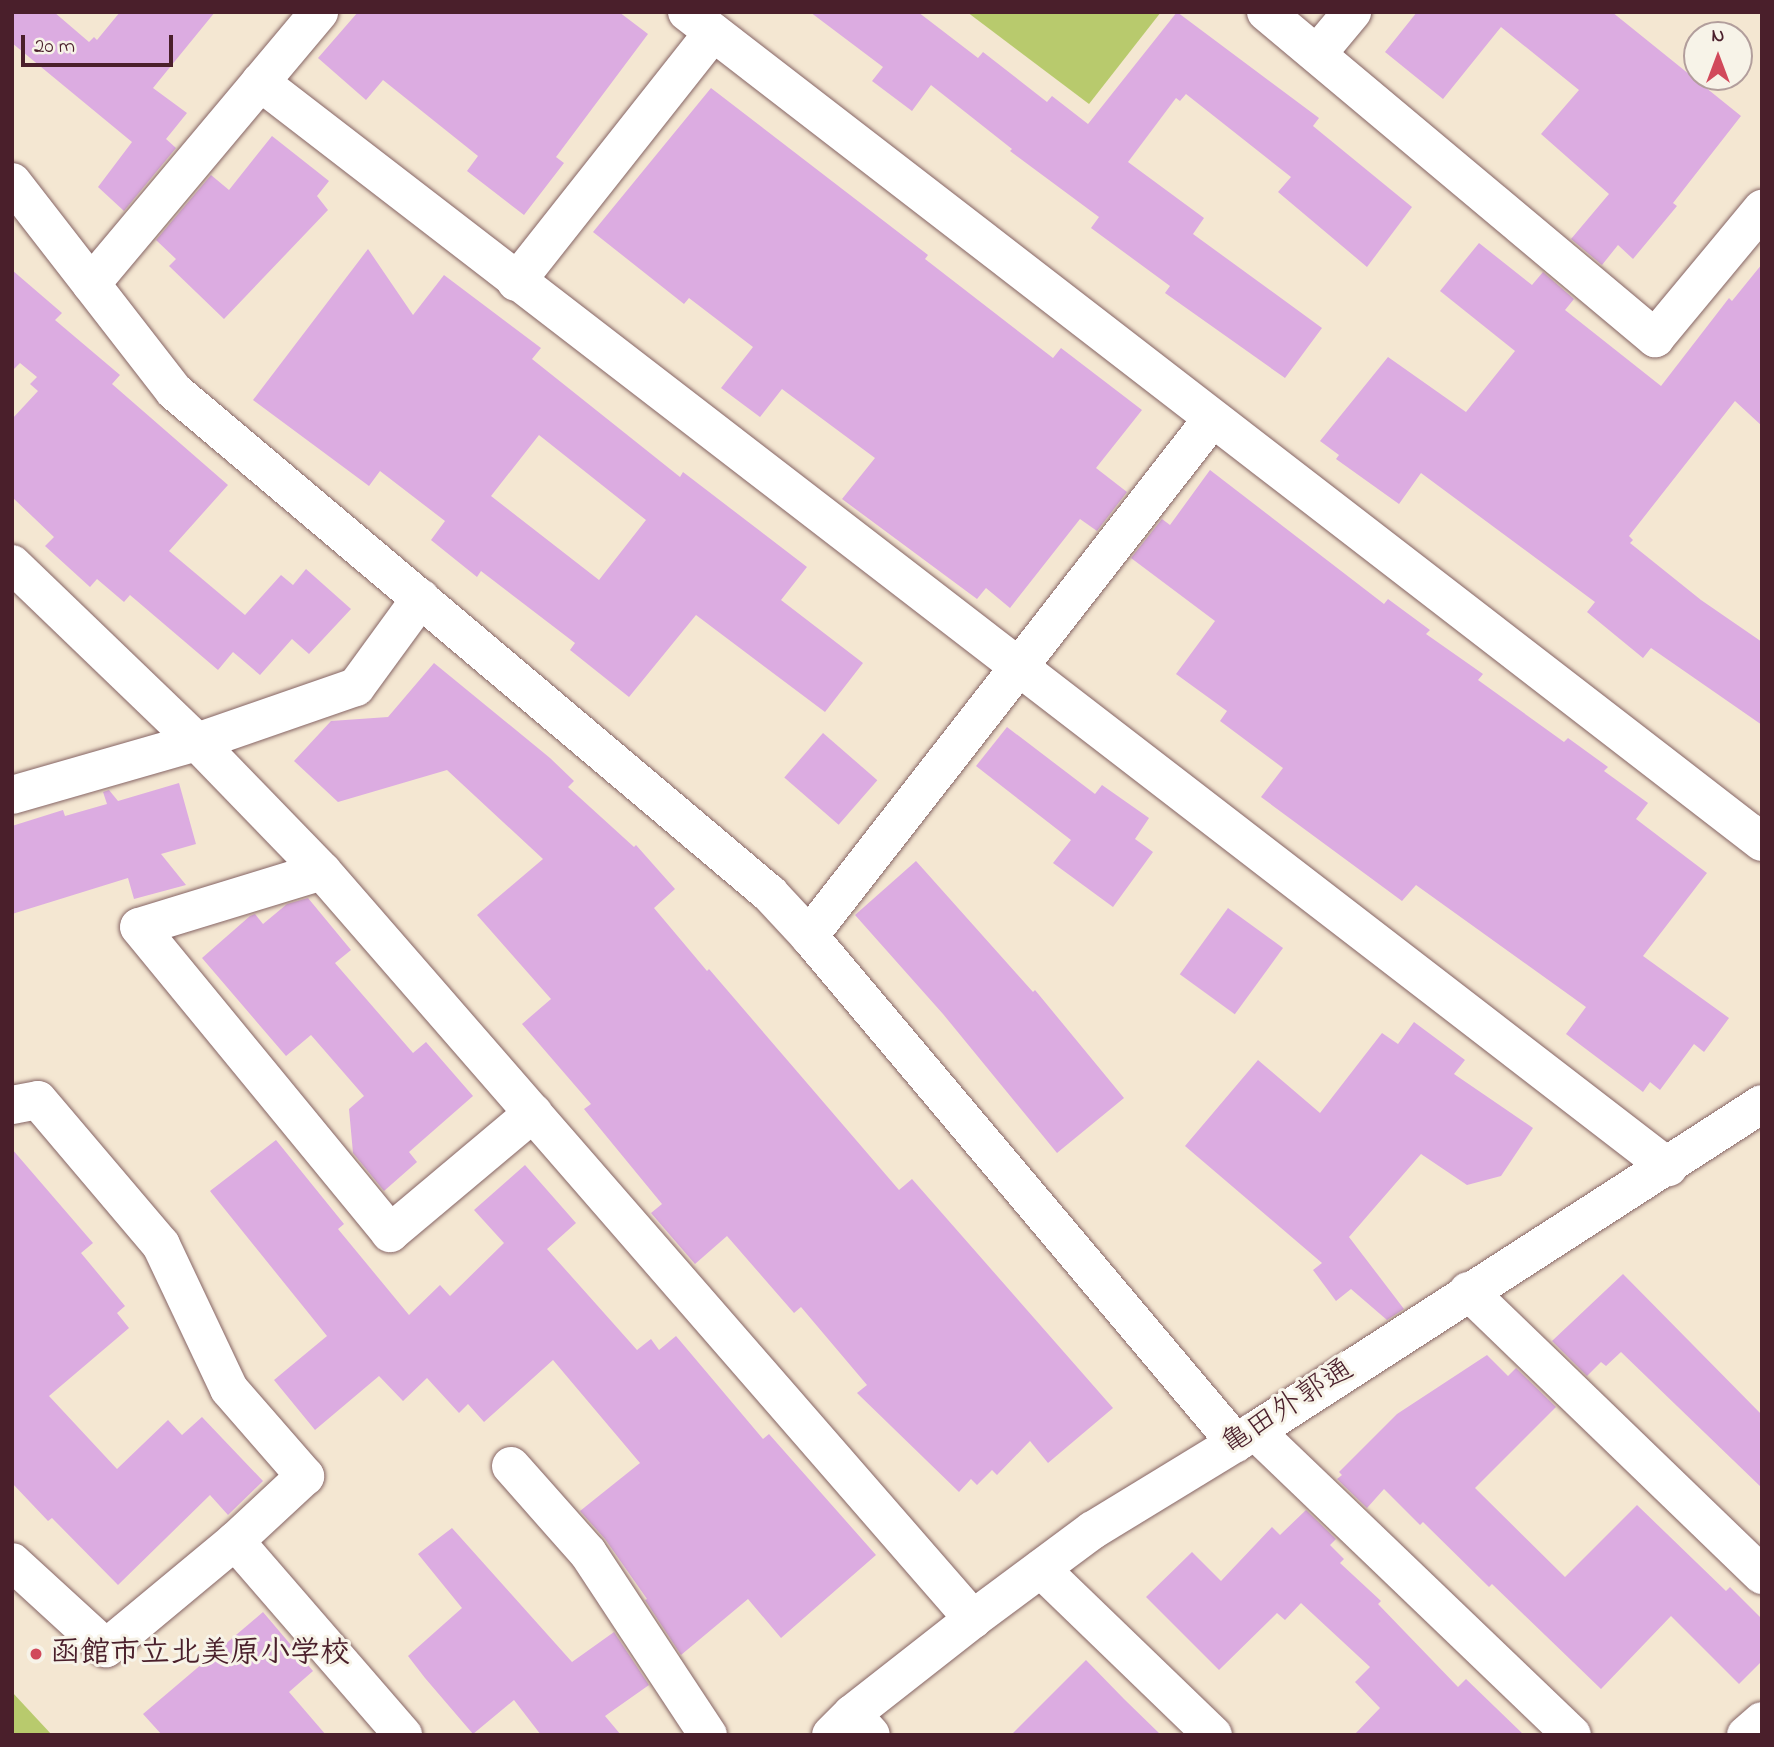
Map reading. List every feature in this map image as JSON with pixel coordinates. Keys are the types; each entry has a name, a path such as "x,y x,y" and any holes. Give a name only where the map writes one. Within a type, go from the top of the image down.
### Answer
{"street":[{"path":"91,284 318,12"},
{"path":"1266,12 1655,338 1762,209"},
{"path":"1317,54 1352,12"},
{"path":"516,282 700,23 1762,842"},
{"path":"260,82 516,282 1668,1167"},
{"path":"12,182 174,391 770,894 1245,1437 1572,1735"},
{"path":"809,936 1212,419"},
{"path":"12,564 197,742 322,871 973,1619"},
{"path":"12,794 197,742 356,687 421,598"},
{"path":"322,871 139,927 390,1233 533,1113"},
{"path":"12,1105 38,1100 161,1245 229,1389 305,1476 235,1541 106,1648 12,1562"},
{"name":"亀田外郭通","path":"851,1728 973,1619 1093,1530 1245,1437 1762,1104"},
{"path":"1468,1291 1762,1576"},
{"path":"511,1466 587,1553 708,1735"},
{"path":"235,1541 403,1735"},
{"path":"1041,1569 1213,1735"},
{"path":"1746,1735 1762,1721"}],"green space":[{"path":"967,12 1161,12 1089,104"},
{"path":"12,1692 52,1735 12,1735"}],"building":[{"path":"12,12 54,12 89,42 94,37 97,40 120,12 215,12 153,88 187,113 166,139 176,148 124,211 98,187 132,142 12,43"},
{"path":"358,12 619,12 648,34 556,157 564,163 524,215 467,171 478,156 383,80 366,100 318,58"},
{"path":"810,12 918,12 978,58 983,52 1047,102 1052,96 1088,124 1177,12 1319,118 1313,126 1412,207 1367,267 1278,192 1291,177 1186,94 1180,101 1176,98 1128,162 1204,218 1193,234 1322,328 1285,378 1165,293 1170,286 1091,228 1099,217 1010,151 1012,149 931,85 912,111 872,81 883,67"},
{"path":"1417,12 1612,12 1683,69 1683,91 1710,91 1741,116 1673,203 1677,206 1633,259 1618,245 1602,265 1571,239 1609,194 1541,134 1579,90 1501,27 1443,99 1385,52"},
{"path":"711,88 928,255 925,259 1053,358 1061,348 1142,410 1096,468 1127,492 1097,531 1080,519 1010,608 986,588 977,599 842,499 875,458 782,389 760,417 721,388 753,347 689,298 684,304 593,232"},
{"path":"272,136 329,181 317,196 328,210 224,319 169,266 176,259 156,240 211,175 229,190"},
{"path":"1479,243 1532,285 1543,272 1574,299 1565,310 1661,386 1729,298 1732,301 1762,264 1762,426 1735,401 1629,536 1633,540 1630,543 1701,600 1762,642 1762,725 1651,648 1643,658 1587,612 1595,602 1421,473 1399,504 1336,459 1339,455 1320,441 1388,357 1466,412 1515,351 1440,291"},
{"path":"368,249 413,315 444,275 541,348 532,359 680,477 683,472 807,567 781,600 863,663 825,712 696,615 629,697 570,650 575,643 481,571 477,577 431,540 445,521 380,471 369,486 253,400","holes":["539,435 646,520 599,580 491,496"]},
{"path":"12,270 62,313 55,320 120,375 112,384 228,485 169,551 245,615 281,575 293,585 306,569 351,609 309,654 292,639 260,675 233,652 218,670 130,595 124,602 97,579 90,587 45,546 54,537 12,497 12,419 38,391 30,384 37,377 20,363 12,371"},
{"path":"1210,470 1384,604 1388,599 1430,630 1426,634 1483,674 1478,680 1564,742 1568,738 1608,767 1604,771 1648,803 1636,819 1707,873 1643,956 1729,1018 1704,1052 1694,1044 1660,1090 1650,1082 1643,1092 1566,1034 1586,1007 1416,885 1402,901 1261,797 1283,768 1220,721 1227,711 1176,674 1215,621 1131,558 1162,519 1170,525"},
{"path":"434,663 550,758 574,781 568,787 634,847 636,845 675,889 654,908 707,971 709,969 899,1190 912,1179 1113,1408 1048,1463 1030,1441 997,1475 992,1470 977,1485 971,1479 959,1492 857,1393 867,1385 801,1307 794,1313 727,1236 695,1264 651,1213 662,1204 584,1109 591,1104 522,1024 551,999 477,915 543,859 447,770 338,802 294,761 331,721 388,717"},
{"path":"1007,727 1095,794 1102,785 1149,818 1135,839 1153,852 1113,907 1053,863 1071,840 976,766"},
{"path":"823,733 877,780 839,825 784,778"},
{"path":"179,783 196,844 161,854 186,885 134,899 128,878 12,914 12,826 63,810 65,816 107,804 103,792 109,790 118,801"},
{"path":"916,861 1033,992 1035,990 1124,1098 1057,1153 943,1014 855,915"},
{"path":"308,898 351,950 335,963 413,1053 426,1042 473,1096 409,1152 417,1162 384,1191 353,1153 349,1109 364,1096 311,1035 286,1056 202,958 250,916 255,914 263,924 287,904"},
{"path":"1228,908 1283,948 1235,1014 1180,974"},
{"path":"1414,1022 1465,1060 1454,1074 1533,1128 1501,1176 1467,1185 1421,1154 1349,1237 1404,1309 1387,1320 1351,1289 1336,1301 1313,1270 1322,1263 1185,1146 1258,1060 1320,1113 1382,1033 1398,1044"},
{"path":"276,1140 344,1224 338,1229 409,1315 440,1285 450,1296 504,1243 474,1210 525,1165 576,1223 547,1249 637,1350 651,1339 659,1350 676,1336 763,1439 769,1434 876,1555 781,1638 748,1599 681,1655 645,1600 647,1599 605,1539 580,1511 640,1463 553,1360 484,1422 468,1404 459,1413 427,1378 403,1401 379,1376 315,1430 274,1380 327,1336 210,1191"},
{"path":"12,1149 93,1243 81,1253 125,1306 117,1313 129,1328 49,1396 117,1469 168,1420 182,1435 202,1417 263,1481 228,1515 210,1495 118,1585 52,1518 48,1521 12,1483"},
{"path":"1623,1274 1762,1415 1762,1488 1621,1352 1606,1366 1601,1362 1587,1376 1552,1341"},
{"path":"1487,1355 1508,1376 1516,1368 1556,1407 1475,1488 1565,1577 1637,1505 1726,1591 1730,1587 1762,1619 1762,1661 1739,1684 1671,1616 1601,1689 1492,1584 1489,1587 1423,1522 1420,1525 1384,1489 1367,1508 1337,1479 1342,1475 1339,1472 1397,1414"},
{"path":"1306,1510 1336,1539 1330,1545 1344,1559 1340,1563 1381,1601 1378,1604 1458,1687 1466,1679 1524,1735 1354,1735 1380,1708 1355,1682 1370,1667 1301,1603 1285,1620 1277,1613 1219,1670 1146,1597 1192,1552 1221,1581 1272,1527 1280,1535"},
{"path":"452,1528 572,1662 614,1632 649,1685 605,1716 621,1735 541,1735 514,1700 473,1734 425,1678 408,1656 462,1608 418,1554"},
{"path":"263,1612 313,1671 289,1692 326,1735 162,1735 143,1714"},
{"path":"1086,1660 1161,1735 1011,1735"}],"place":[{"name":"函館市立北美原小学校","path":"36,1654"}]}
